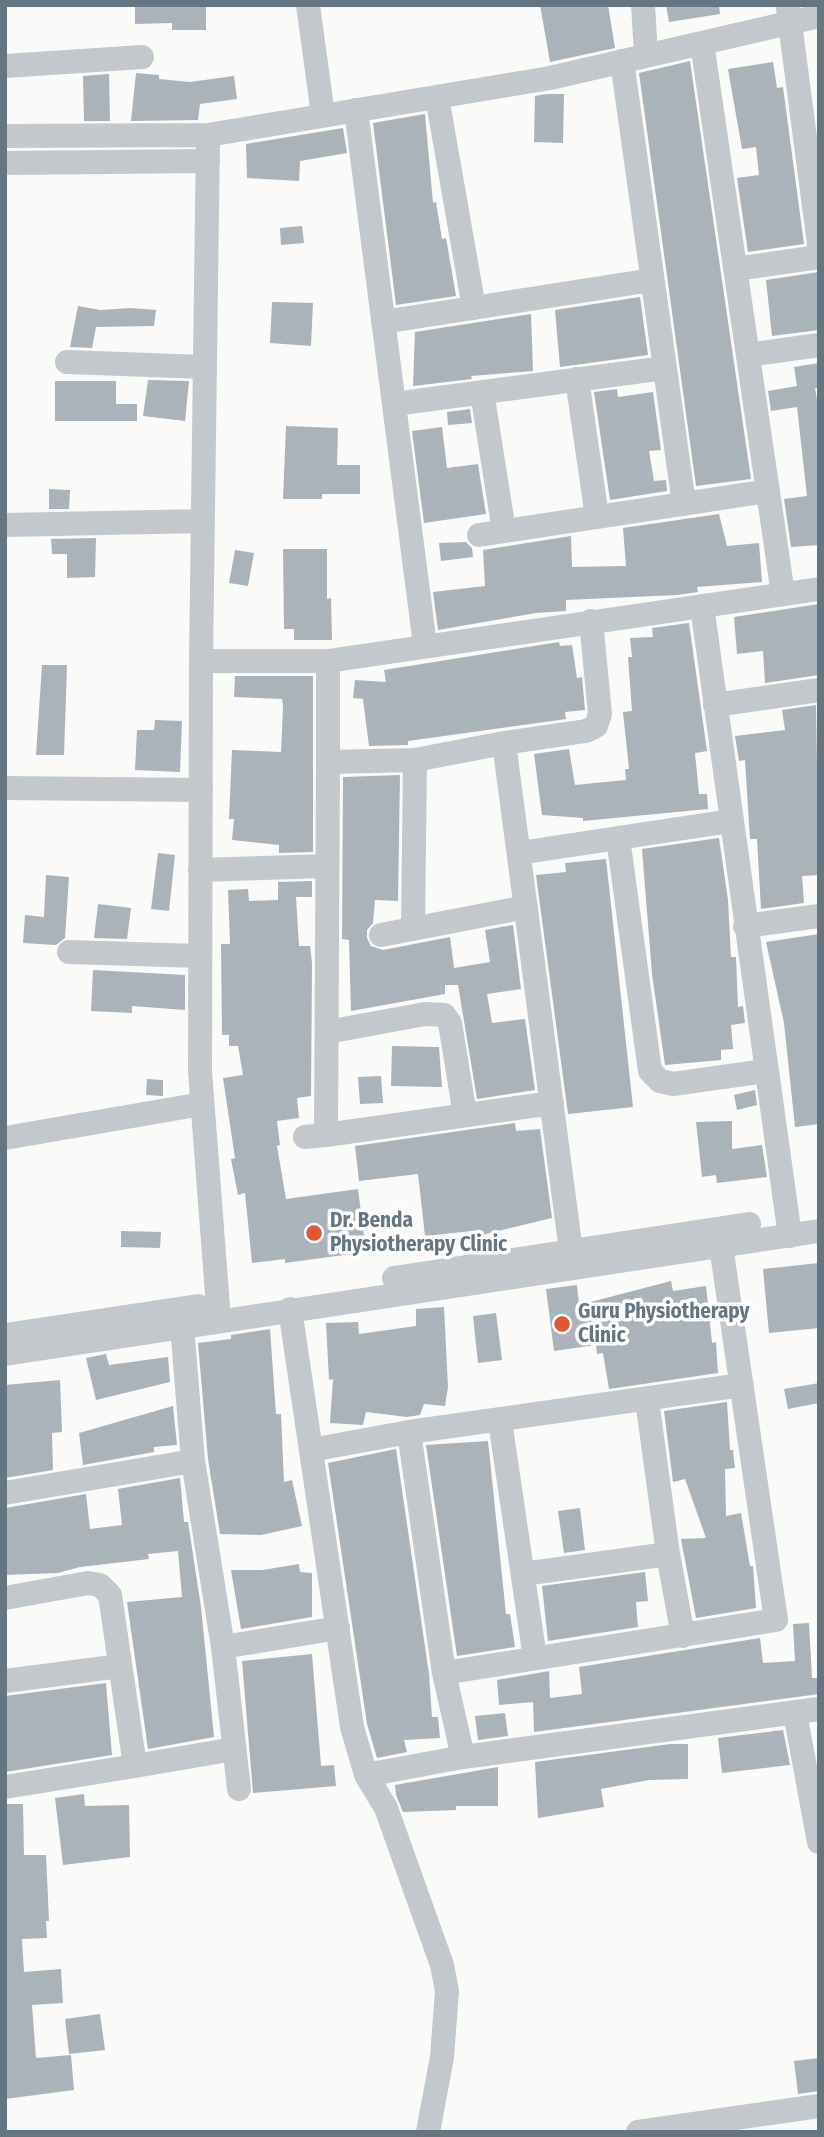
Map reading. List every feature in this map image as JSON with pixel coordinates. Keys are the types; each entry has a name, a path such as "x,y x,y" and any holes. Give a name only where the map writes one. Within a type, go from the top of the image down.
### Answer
{"street":[{"path":"308,5 323,115"},
{"path":"643,5 634,58 652,281 684,504"},
{"path":"789,14 819,244"},
{"path":"5,136 208,135 550,78 702,43 789,14 819,16"},
{"path":"702,43 783,594"},
{"path":"5,66 142,57"},
{"path":"437,97 474,308"},
{"path":"356,110 425,645"},
{"path":"208,135 200,956 202,1104 217,1312"},
{"path":"5,163 208,161"},
{"path":"735,269 819,257"},
{"path":"383,322 652,281"},
{"path":"748,355 819,345"},
{"path":"67,362 204,367"},
{"path":"394,404 665,368"},
{"path":"577,379 597,517"},
{"path":"482,393 504,531"},
{"path":"479,535 768,491"},
{"path":"5,525 203,521"},
{"path":"201,661 328,661 819,589"},
{"path":"702,606 788,1227"},
{"path":"328,762 415,760 586,731 596,726 600,714 591,621"},
{"path":"328,661 327,1032 315,1136 552,1103"},
{"path":"715,705 818,692"},
{"path":"504,743 571,1251"},
{"path":"413,929 415,760"},
{"path":"5,788 201,790"},
{"path":"519,853 731,821"},
{"path":"618,838 650,1071 660,1082 673,1084 765,1071"},
{"path":"200,870 326,866"},
{"path":"381,935 526,907"},
{"path":"745,926 819,916"},
{"path":"69,952 200,956"},
{"path":"327,1032 425,1014 444,1015 450,1023 465,1115"},
{"path":"5,1138 202,1104"},
{"path":"5,1354 182,1326 217,1312 290,1309 721,1246 788,1227 819,1214"},
{"path":"5,1335 217,1312 571,1251 788,1227 819,1231"},
{"path":"444,1672 776,1620 721,1246"},
{"path":"290,1309 352,1727 366,1775 386,1808 445,1978 447,1991 442,2057 428,2132"},
{"path":"182,1326 193,1461 223,1647 239,1789"},
{"path":"311,1450 409,1432 742,1385"},
{"path":"647,1400 668,1554 684,1636"},
{"path":"500,1421 535,1658"},
{"path":"409,1432 444,1672 463,1757"},
{"path":"5,1493 193,1461"},
{"path":"523,1574 668,1554"},
{"path":"5,1598 88,1583 100,1585 110,1595 135,1766"},
{"path":"223,1647 338,1628"},
{"path":"5,1681 121,1666"},
{"path":"366,1775 463,1757 807,1711 819,1842"},
{"path":"5,1787 234,1749"},
{"path":"638,2132 819,2106"}],"building":[{"path":"135,5 206,5 206,30 172,30 172,23 135,24"},
{"path":"540,5 608,5 615,48 550,62"},
{"path":"666,5 719,5 720,14 669,22"},
{"path":"690,61 751,479 696,486 639,73"},
{"path":"773,62 777,88 783,87 804,244 748,252 737,178 759,175 756,147 742,149 728,69"},
{"path":"136,73 159,75 159,79 190,82 234,76 237,99 200,104 198,120 131,121"},
{"path":"109,74 110,121 84,121 83,76"},
{"path":"564,94 563,143 534,142 535,96"},
{"path":"425,114 433,203 436,202 442,239 446,238 456,296 396,305 373,123"},
{"path":"343,128 347,153 300,161 299,181 247,178 246,144"},
{"path":"302,226 304,243 281,245 280,228"},
{"path":"819,272 819,330 772,336 766,280"},
{"path":"640,297 648,355 560,367 555,310"},
{"path":"272,302 313,303 311,346 270,343"},
{"path":"78,306 100,310 156,310 154,326 96,327 92,348 70,347"},
{"path":"531,314 533,371 471,376 472,379 413,386 415,332"},
{"path":"819,363 819,388 815,388 819,411 819,545 791,547 784,499 807,496 797,407 771,411 768,391 797,386 794,367"},
{"path":"148,380 189,381 185,421 143,416"},
{"path":"55,381 116,381 116,404 137,404 137,421 55,421"},
{"path":"617,389 618,397 653,392 661,450 649,451 654,481 666,480 667,491 610,500 594,392"},
{"path":"470,409 472,423 448,425 447,412"},
{"path":"286,426 338,428 337,465 360,465 360,494 322,494 322,499 283,499"},
{"path":"442,427 447,468 478,464 486,514 424,523 412,431"},
{"path":"49,489 70,490 69,509 49,509"},
{"path":"719,514 727,546 759,543 762,582 697,587 698,592 677,595 566,600 566,611 536,613 438,630 433,592 485,586 483,550 571,536 572,567 626,566 623,528"},
{"path":"96,538 95,577 67,578 67,554 52,554 51,539"},
{"path":"466,542 472,548 473,557 441,561 439,543"},
{"path":"283,549 327,549 327,599 331,598 332,640 294,640 294,629 284,629"},
{"path":"235,550 254,553 248,586 229,583"},
{"path":"819,604 819,675 765,683 763,651 737,654 734,617"},
{"path":"689,623 707,751 695,753 699,794 707,794 708,809 583,821 583,818 542,815 534,754 569,749 575,785 626,780 625,769 629,769 623,712 632,711 628,657 632,657 630,638 653,637 652,628"},
{"path":"559,642 560,646 572,645 577,678 582,677 585,710 565,712 566,719 408,741 408,745 369,746 363,699 353,698 355,680 386,682 384,670"},
{"path":"42,665 67,665 64,755 36,755"},
{"path":"235,676 313,676 313,852 279,853 279,845 232,840 234,819 229,819 232,750 281,752 283,706 282,699 234,697"},
{"path":"816,705 819,875 802,876 804,903 761,909 757,839 750,839 745,760 739,761 735,736 785,730 782,710"},
{"path":"155,720 182,721 180,772 135,770 137,730 154,730"},
{"path":"400,775 398,901 375,900 373,923 367,930 367,938 371,946 383,950 450,937 454,968 490,962 485,930 513,925 521,989 487,994 492,1023 525,1019 535,1090 477,1099 458,985 445,985 445,994 351,1011 349,940 342,939 343,777"},
{"path":"719,838 728,900 731,957 736,957 738,1007 743,1006 745,1023 731,1025 733,1049 721,1050 721,1060 665,1065 652,974 642,849"},
{"path":"158,853 175,855 169,911 151,909"},
{"path":"606,859 633,1107 568,1114 536,875 566,872 565,863"},
{"path":"46,875 69,877 65,938 56,945 23,943 25,915 44,917"},
{"path":"312,881 312,897 296,897 299,946 310,946 312,963 311,1096 297,1098 299,1118 277,1121 280,1145 277,1146 286,1199 358,1189 366,1252 285,1263 285,1259 252,1263 245,1193 238,1195 231,1159 235,1158 223,1078 243,1075 238,1046 229,1046 229,1035 222,1035 221,944 230,944 228,890 248,889 249,901 278,900 278,882"},
{"path":"98,904 131,908 127,939 94,938"},
{"path":"819,934 819,1124 795,1127 784,1023 766,942"},
{"path":"93,970 185,975 185,1010 132,1006 132,1013 91,1011"},
{"path":"392,1046 439,1047 442,1087 391,1086"},
{"path":"381,1076 383,1103 360,1104 358,1077"},
{"path":"147,1079 163,1080 163,1096 146,1095"},
{"path":"755,1090 757,1105 737,1110 734,1095"},
{"path":"732,1121 732,1149 762,1145 767,1177 717,1183 716,1175 702,1177 696,1122"},
{"path":"515,1123 516,1131 540,1129 552,1218 473,1237 472,1231 425,1236 418,1174 359,1181 355,1146"},
{"path":"121,1231 161,1232 160,1248 121,1247"},
{"path":"819,1263 819,1328 769,1333 763,1269"},
{"path":"671,1281 673,1291 706,1286 712,1343 716,1342 718,1373 609,1389 603,1353 597,1354 596,1345 554,1351 546,1289 577,1285 579,1305"},
{"path":"444,1307 448,1387 445,1406 424,1404 420,1415 407,1417 366,1412 363,1425 330,1423 333,1379 329,1380 326,1323 358,1322 359,1334 416,1326 416,1309"},
{"path":"496,1313 502,1360 478,1363 473,1316"},
{"path":"270,1329 276,1414 281,1414 284,1482 292,1480 302,1526 261,1535 220,1534 208,1459 198,1343 231,1339 231,1335"},
{"path":"106,1354 109,1365 168,1357 170,1382 96,1400 86,1358"},
{"path":"60,1380 62,1432 52,1433 53,1470 5,1478 5,1385"},
{"path":"819,1383 819,1403 788,1409 784,1389"},
{"path":"727,1402 730,1450 733,1450 735,1468 725,1469 726,1516 741,1513 750,1566 753,1566 756,1608 696,1618 681,1539 706,1538 685,1479 673,1482 664,1411"},
{"path":"173,1406 177,1445 154,1447 154,1452 83,1465 79,1433"},
{"path":"488,1441 506,1614 510,1614 515,1647 457,1656 426,1445"},
{"path":"396,1449 429,1674 432,1717 438,1717 440,1738 404,1740 407,1752 377,1758 367,1724 328,1463"},
{"path":"180,1478 184,1522 188,1522 201,1607 214,1737 148,1749 127,1602 182,1597 178,1551 148,1554 149,1559 80,1567 58,1573 5,1575 5,1508 86,1494 90,1529 122,1525 118,1489"},
{"path":"580,1508 585,1550 564,1553 558,1511"},
{"path":"299,1564 300,1572 312,1573 312,1617 241,1629 231,1570 263,1570"},
{"path":"645,1572 648,1601 636,1602 638,1627 548,1641 542,1586"},
{"path":"809,1623 812,1678 819,1678 819,1694 534,1732 533,1702 499,1705 497,1680 549,1671 550,1698 582,1694 579,1667 760,1638 763,1663 795,1661 793,1624"},
{"path":"312,1654 321,1766 334,1765 336,1786 253,1793 242,1661"},
{"path":"106,1683 112,1755 5,1772 5,1696"},
{"path":"505,1713 508,1736 478,1740 475,1716"},
{"path":"783,1730 790,1765 722,1773 718,1738"},
{"path":"670,1744 688,1744 688,1779 649,1780 601,1789 604,1807 538,1818 535,1762"},
{"path":"498,1767 498,1806 456,1806 456,1810 403,1812 396,1795 395,1785"},
{"path":"84,1794 85,1806 129,1805 130,1857 63,1865 55,1798"},
{"path":"5,1804 23,1804 24,1855 46,1855 49,1921 46,1921 47,1938 22,1939 24,1972 61,1969 63,2003 32,2005 36,2058 71,2055 74,2090 5,2099"},
{"path":"100,2014 105,2050 69,2054 65,2019"},
{"path":"819,2058 819,2091 798,2094 794,2061"}],"place":[{"name":"Dr. Benda Physiotherapy Clinic","path":"314,1233"},
{"name":"Guru Physiotherapy Clinic","path":"562,1324"}]}
